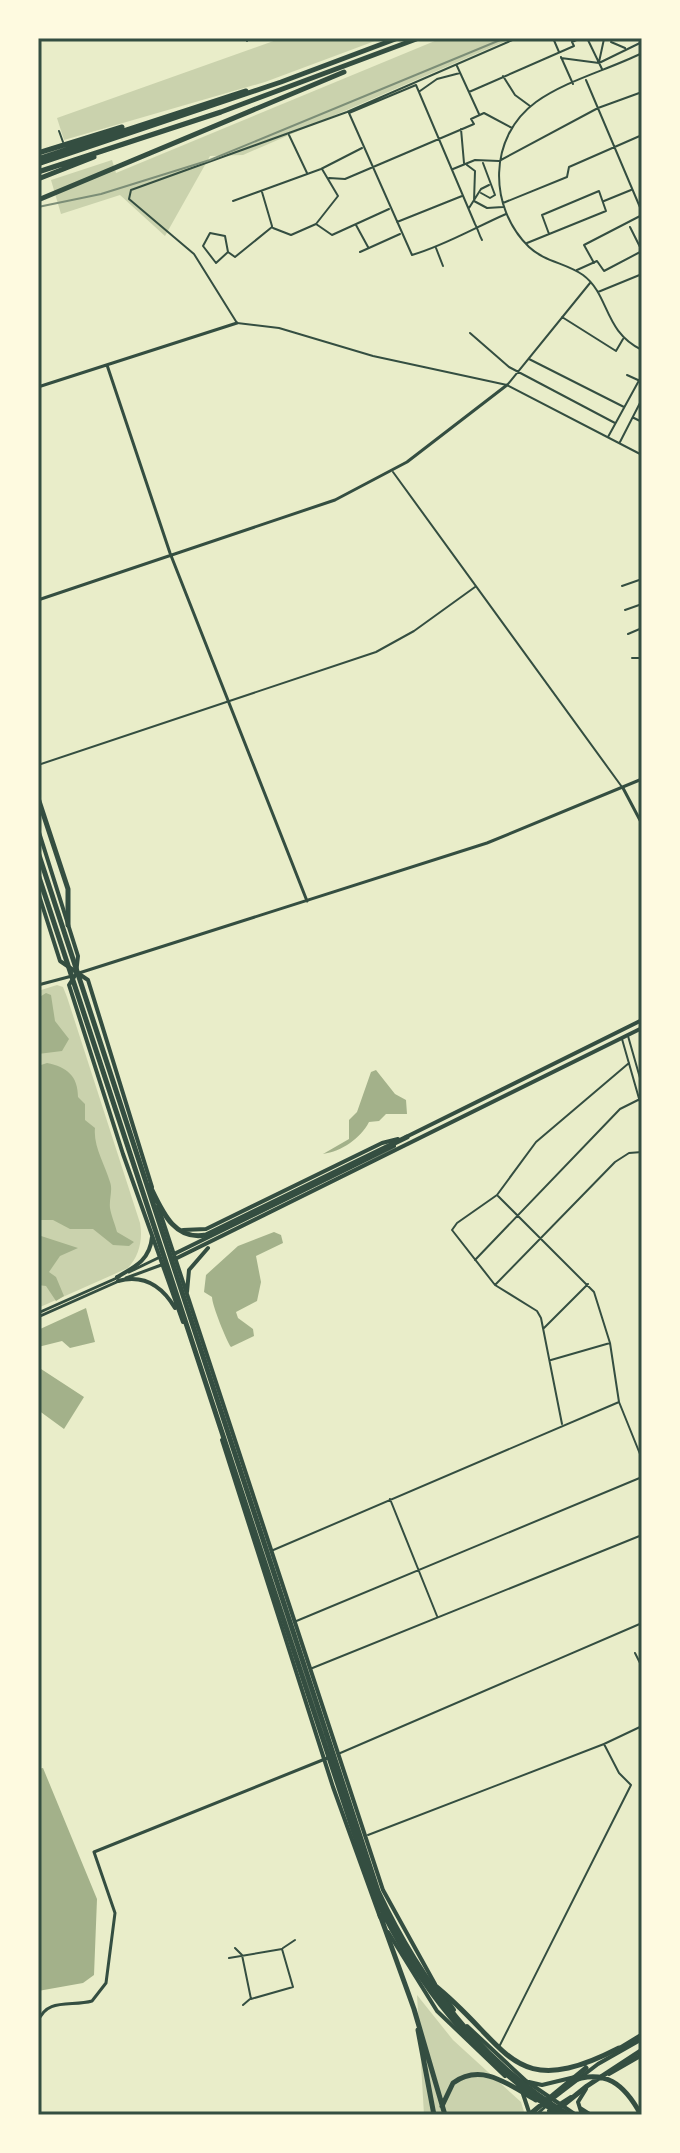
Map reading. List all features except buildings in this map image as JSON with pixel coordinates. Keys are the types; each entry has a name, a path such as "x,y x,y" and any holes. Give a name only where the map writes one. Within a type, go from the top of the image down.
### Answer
{"highway":[{"path":"38,162 274,85 398,38"},
{"path":"38,200 419,38"},
{"path":"38,172 381,55"},
{"path":"58,155 143,123 274,85"},
{"path":"38,153 106,130 143,123"},
{"path":"38,179 128,142"},
{"path":"38,798 68,889 68,925"},
{"path":"38,852 378,1891 426,1979 476,2040 552,2105 569,2115"},
{"path":"38,874 371,1888 414,2009 444,2115"},
{"path":"136,1152 170,1224 186,1235 196,1237 229,1226 407,1137"},
{"path":"371,1888 412,1968 441,2010 492,2062 549,2112"},
{"path":"426,1979 510,2057 530,2069 565,2072 642,2037"},
{"path":"414,2009 434,2115"},
{"path":"530,2115 561,2086 619,2048"},
{"path":"549,2112 642,2053"},
{"path":"444,2115 442,2102 447,2090 461,2078 474,2073 490,2075 549,2112 560,2115"},
{"path":"561,2086 588,2076 602,2076 624,2088 641,2115"}],"main road":[{"path":"38,829 78,956 76,974 69,985 370,1897 411,1971 454,2031 549,2112"},
{"path":"38,892 60,961 88,980 174,1256 383,1890 423,1965 460,2019 496,2055 552,2100 579,2115 580,2096 589,2086"},
{"path":"174,1256 642,1020"},
{"path":"174,1256 216,1241 642,1028"},
{"path":"156,1199 169,1221 185,1231 206,1229 382,1143 407,1137"},
{"path":"118,1279 141,1263 149,1252 152,1231"},
{"path":"190,1305 187,1291 189,1270 216,1241"},
{"path":"118,1279 137,1278 160,1287 183,1323"},
{"path":"526,2081 542,2085 566,2079 642,2037"},
{"path":"549,2112 642,2053"},
{"path":"549,2112 552,2100 598,2064"},
{"path":"518,2085 529,2104 530,2115"},
{"path":"579,2108 591,2115"}],"street":[{"path":"237,323 204,266 129,199 128,193 288,134 517,38"},
{"path":"553,38 573,84"},
{"path":"469,92 581,38"},
{"path":"587,38 603,71"},
{"path":"599,63 604,39"},
{"path":"611,42 628,49"},
{"path":"561,58 599,63 642,42"},
{"path":"642,53 531,107 513,128 499,161 503,205 526,244 547,259 576,271 591,283 606,314 624,338 642,350"},
{"path":"456,64 479,115"},
{"path":"419,92 437,79 460,73"},
{"path":"434,74 437,79"},
{"path":"503,76 515,95 531,107"},
{"path":"586,79 642,214 629,224 584,245 594,263 604,271 642,251 629,224"},
{"path":"482,240 477,227 469,208 416,85 349,113 412,255 435,246 477,227 506,214"},
{"path":"452,169 465,164 499,161 598,108 642,92"},
{"path":"329,178 345,179 474,124 471,119 484,113 513,128"},
{"path":"461,129 465,164 475,171 474,201"},
{"path":"59,131 63,143"},
{"path":"288,134 307,174"},
{"path":"474,201 487,208 503,205 567,177 569,167 642,135"},
{"path":"233,201 321,169 363,148"},
{"path":"482,162 495,195"},
{"path":"272,227 291,235 316,224 338,196 321,169"},
{"path":"469,208 481,189 490,184"},
{"path":"603,202 633,190"},
{"path":"526,244 606,211 599,191 542,215 549,234"},
{"path":"262,192 272,227"},
{"path":"481,193 490,198 500,194"},
{"path":"635,196 642,194"},
{"path":"396,223 463,195"},
{"path":"316,224 332,235 390,208"},
{"path":"356,224 369,248"},
{"path":"228,252 216,263 212,259 203,246 210,233 225,236 228,252 235,257 272,227"},
{"path":"360,252 401,234"},
{"path":"636,238 642,235"},
{"path":"435,246 443,266"},
{"path":"204,266 212,259"},
{"path":"576,271 594,263"},
{"path":"597,292 642,274"},
{"path":"38,600 170,553 335,500 392,471 507,385 591,283"},
{"path":"562,317 616,351 624,338"},
{"path":"38,387 237,323 279,328 373,356 507,385 642,455"},
{"path":"470,333 518,372 615,423"},
{"path":"528,359 624,407"},
{"path":"107,365 170,553 307,901"},
{"path":"627,375 639,381"},
{"path":"608,437 642,375"},
{"path":"620,443 642,399"},
{"path":"633,417 642,422"},
{"path":"392,471 623,788 642,824"},
{"path":"642,545 642,559"},
{"path":"635,556 641,553"},
{"path":"622,586 642,579"},
{"path":"38,765 376,652 414,631 475,587"},
{"path":"625,610 642,604"},
{"path":"628,634 642,628"},
{"path":"632,658 641,658 642,653"},
{"path":"38,985 487,843 642,779"},
{"path":"625,1036 642,1109"},
{"path":"625,1036 642,1085"},
{"path":"562,1424 537,1311 495,1285 452,1230 497,1195 536,1142 629,1063"},
{"path":"475,1261 620,1109 641,1099"},
{"path":"495,1285 543,1240 615,1162 629,1153 642,1152"},
{"path":"497,1195 588,1283 610,1343 619,1402 642,1459"},
{"path":"38,1315 159,1258 174,1256"},
{"path":"118,1279 162,1265 174,1256"},
{"path":"543,1328 588,1283"},
{"path":"549,1360 610,1343"},
{"path":"270,1552 619,1402"},
{"path":"293,1622 642,1477"},
{"path":"390,1498 437,1617"},
{"path":"309,1669 642,1535"},
{"path":"38,2022 44,2009 51,2005 92,2001 106,1983 115,1913 94,1852 336,1755 642,1623"},
{"path":"635,1653 642,1667"},
{"path":"365,1836 604,1744 642,1726"},
{"path":"496,2055 631,1785 619,1773 604,1744"},
{"path":"229,1958 282,1949 295,1940"},
{"path":"235,1948 242,1955 251,1999"},
{"path":"282,1949 293,1987 298,1992"},
{"path":"243,2005 251,1999 293,1987"},
{"path":"536,2115 549,2112"}],"shaded area":[{"path":"282,38 383,38 265,82 64,140 57,118"},
{"path":"442,38 513,38 243,155 210,156 165,236 120,195 61,214 51,180 112,160 116,173"},
{"path":"57,985 63,987 67,997 140,1223 141,1236 137,1253 128,1268 38,1308 38,991"},
{"path":"46,993 51,995 55,1021 69,1039 62,1051 38,1054 38,998"},
{"path":"47,1063 66,1070 76,1083 78,1097 85,1104 85,1120 95,1128 98,1149 110,1182 110,1208 117,1232 134,1242 129,1246 113,1245 93,1229 70,1229 53,1220 38,1220 38,1066"},
{"path":"376,1070 395,1094 406,1100 407,1114 386,1114 379,1121 369,1122 350,1143 323,1154 349,1139 349,1120 357,1112 371,1072"},
{"path":"274,1232 281,1235 283,1243 256,1256 261,1282 257,1301 236,1312 238,1318 253,1329 254,1336 231,1347 212,1297 204,1292 206,1275 238,1246"},
{"path":"38,1235 78,1248 60,1256 49,1272 56,1277 64,1296 56,1301 46,1286 38,1285"},
{"path":"86,1308 95,1342 70,1348 62,1341 38,1347 38,1330"},
{"path":"38,1367 84,1397 64,1429 38,1410"},
{"path":"43,1768 97,1899 94,1975 83,1983 38,1991 38,1769"},
{"path":"417,1995 453,2040 521,2102 525,2115 424,2115"}],"tram line":[{"path":"38,207 101,194 210,160 505,38"}]}
